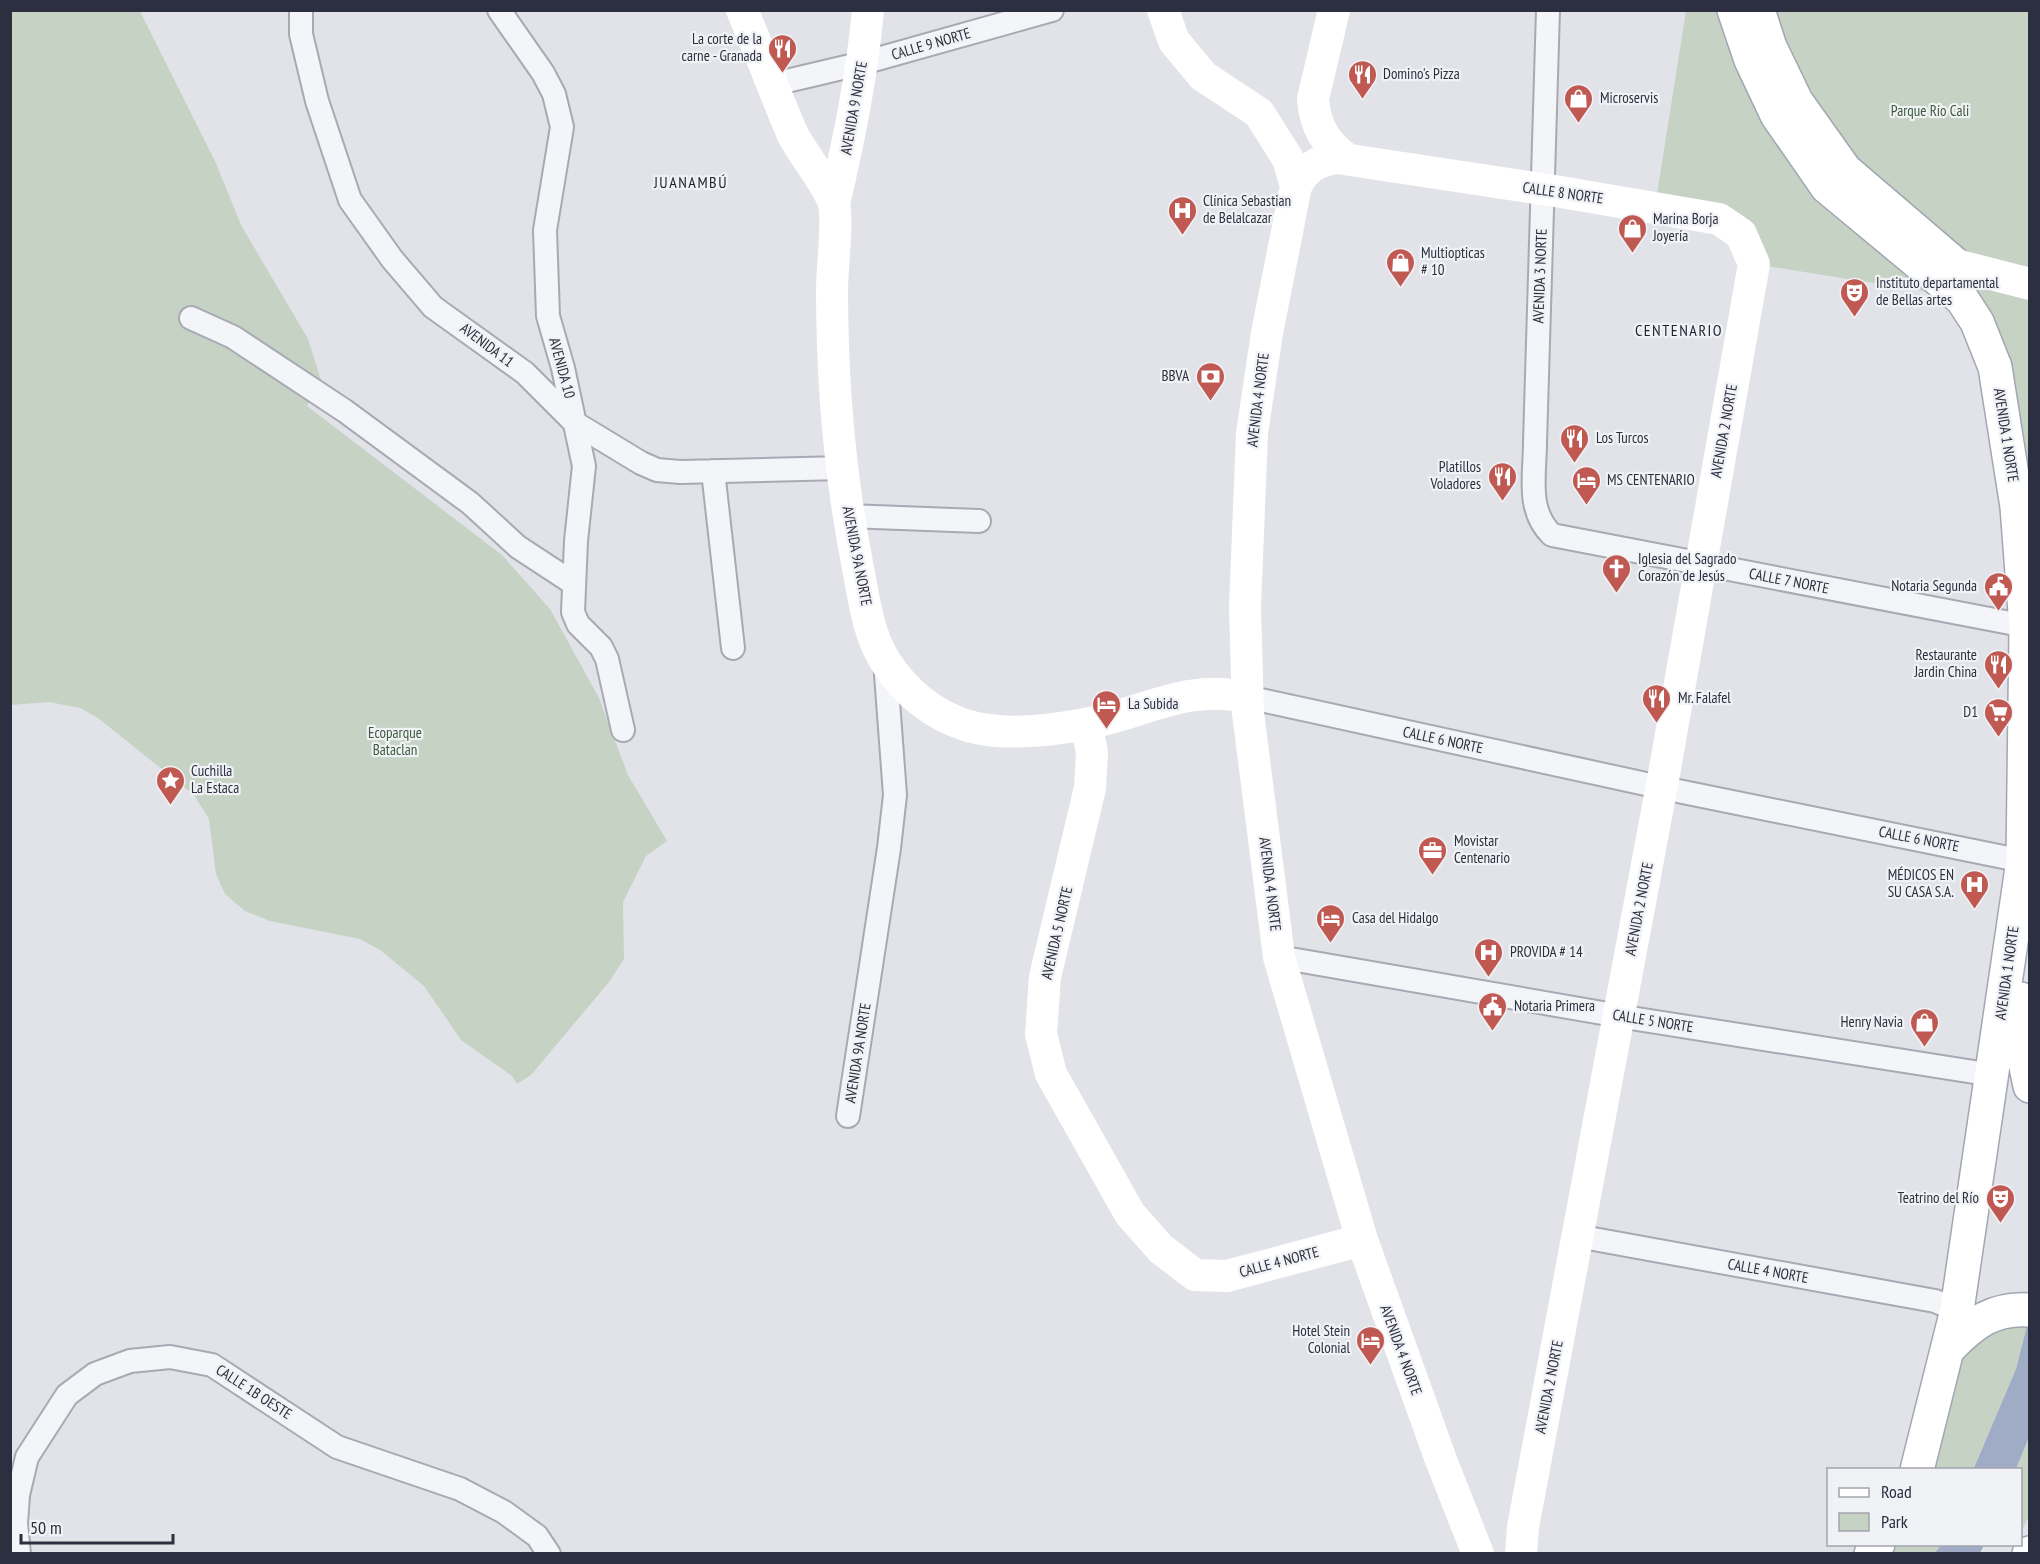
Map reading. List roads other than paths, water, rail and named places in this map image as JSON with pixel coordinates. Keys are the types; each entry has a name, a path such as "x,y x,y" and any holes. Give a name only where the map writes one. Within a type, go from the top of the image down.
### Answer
{"main road":[{"path":"742,10 794,136 834,204"},
{"name":"AVENIDA 9 NORTE","path":"834,204 863,63 867,10"},
{"path":"1163,10 1174,41 1203,76 1259,113 1288,159 1296,186"},
{"path":"1334,10 1313,99 1318,127 1326,140 1347,159"},
{"path":"1734,10 1751,60"},
{"path":"1747,10 1751,60"},
{"path":"1758,10 1770,47 1796,101 1851,176 1956,265 2020,281"},
{"name":"AVENIDA 1 NORTE","path":"1751,60 1777,115 1827,187 1962,299 1977,322 1995,367 2017,507 2026,626 2023,861 1956,1330 1918,1468"},
{"path":"1259,113 1282,116 1313,99"},
{"name":"CALLE 8 NORTE","path":"1296,186 1301,177 1317,163 1326,159 1347,159 1719,219 1741,234 1751,251 1754,264"},
{"name":"AVENIDA 4 NORTE","path":"1296,186 1267,333 1252,433 1245,607 1247,697 1279,957 1362,1240 1441,1460 1474,1544"},
{"name":"AVENIDA 9A NORTE","path":"834,204 834,347 842,468 848,516 869,621 885,661"},
{"name":"AVENIDA 2 NORTE","path":"1522,1540 1662,787 1754,264"},
{"path":"1956,265 1962,299"},
{"name":"CALLE 6 NORTE","path":"885,661 912,694 929,708 969,726 994,731 1025,731 1086,724 1180,696 1213,692 1247,697"},
{"name":"AVENIDA 5 NORTE","path":"1086,724 1092,752 1090,788 1045,977 1041,1034 1051,1074 1130,1214 1161,1249 1195,1275"},
{"path":"2023,861 2020,1038 2030,1086"},
{"name":"CALLE 4 NORTE","path":"1195,1275 1227,1276 1362,1240"},
{"path":"1956,1330 1996,1312 2015,1309 2030,1310"},
{"path":"1474,1544 1498,1545 1513,1539 1522,1540"}],"street":[{"name":"AVENIDA 11","path":"301,10 301,34 317,101 351,201 392,259 434,307 525,373 575,423 641,463 657,470 842,468"},
{"name":"AVENIDA 10","path":"499,10 555,94 562,127 545,230 548,316 563,368 584,466 573,583 573,612 578,624 601,647 607,660 623,730"},
{"name":"CALLE 9 NORTE","path":"774,84 863,63 1052,10"},
{"name":"AVENIDA 3 NORTE","path":"1548,10 1534,508 1540,524 1552,535"},
{"path":"192,318 232,337 345,411 470,502 518,547 573,583"},
{"path":"713,471 733,648"},
{"path":"848,516 979,521"},
{"name":"CALLE 7 NORTE","path":"1552,535 2026,626"},
{"name":"AVENIDA 9A NORTE","path":"848,1116 895,795 885,661"},
{"name":"CALLE 6 NORTE","path":"1247,697 1662,787 2023,861"},
{"name":"CALLE 5 NORTE","path":"1279,957 1993,1075"},
{"name":"CALLE 4 NORTE","path":"1577,1236 1935,1301 1956,1330"},
{"name":"CALLE 1B OESTE","path":"19,1554 18,1495 27,1456 67,1395 95,1374 130,1361 170,1357 212,1365 337,1447 469,1493 504,1512 537,1536 549,1554"}],"water":[{"path":"2029,1319 2029,1437 2016,1468 1974,1468 2016,1369"},
{"path":"1940,1546 1984,1546 1980,1553 1935,1553"}],"place":[{"name":"La corte de la carne - Granada","path":"783,74"},
{"name":"Domino's Pizza","path":"1362,100"},
{"name":"Microservis","path":"1579,124"},
{"name":"Clínica Sebastian de Belalcazar","path":"1182,236"},
{"name":"Marina Borja Joyería","path":"1632,254"},
{"name":"Multiopticas # 10","path":"1400,288"},
{"name":"Instituto departamental de Bellas artes","path":"1855,318"},
{"name":"BBVA","path":"1210,402"},
{"name":"Los Turcos","path":"1575,464"},
{"name":"Platillos Voladores","path":"1502,502"},
{"name":"MS CENTENARIO","path":"1586,506"},
{"name":"Iglesia del Sagrado Corazón de Jesús","path":"1617,594"},
{"name":"Notaria Segunda","path":"1998,612"},
{"name":"Restaurante Jardin China","path":"1998,690"},
{"name":"Mr. Falafel","path":"1657,724"},
{"name":"La Subida","path":"1107,730"},
{"name":"D1","path":"1999,738"},
{"name":"Cuchilla La Estaca","path":"170,806"},
{"name":"Movistar Centenario","path":"1433,876"},
{"name":"MÉDICOS EN SU CASA S.A.","path":"1975,910"},
{"name":"Casa del Hidalgo","path":"1331,944"},
{"name":"PROVIDA # 14","path":"1489,978"},
{"name":"Notaria Primera","path":"1493,1032"},
{"name":"Henry Navia","path":"1924,1048"},
{"name":"Teatrino del Río","path":"2000,1224"},
{"name":"Hotel Stein Colonial","path":"1371,1366"}],"district":[{"name":"JUANAMBÚ","path":"691,182"},
{"name":"CENTENARIO","path":"1679,330"}],"park label":[{"name":"Parque Río Cali","path":"1930,111"},
{"name":"Ecoparque Bataclan","path":"395,742"}]}
